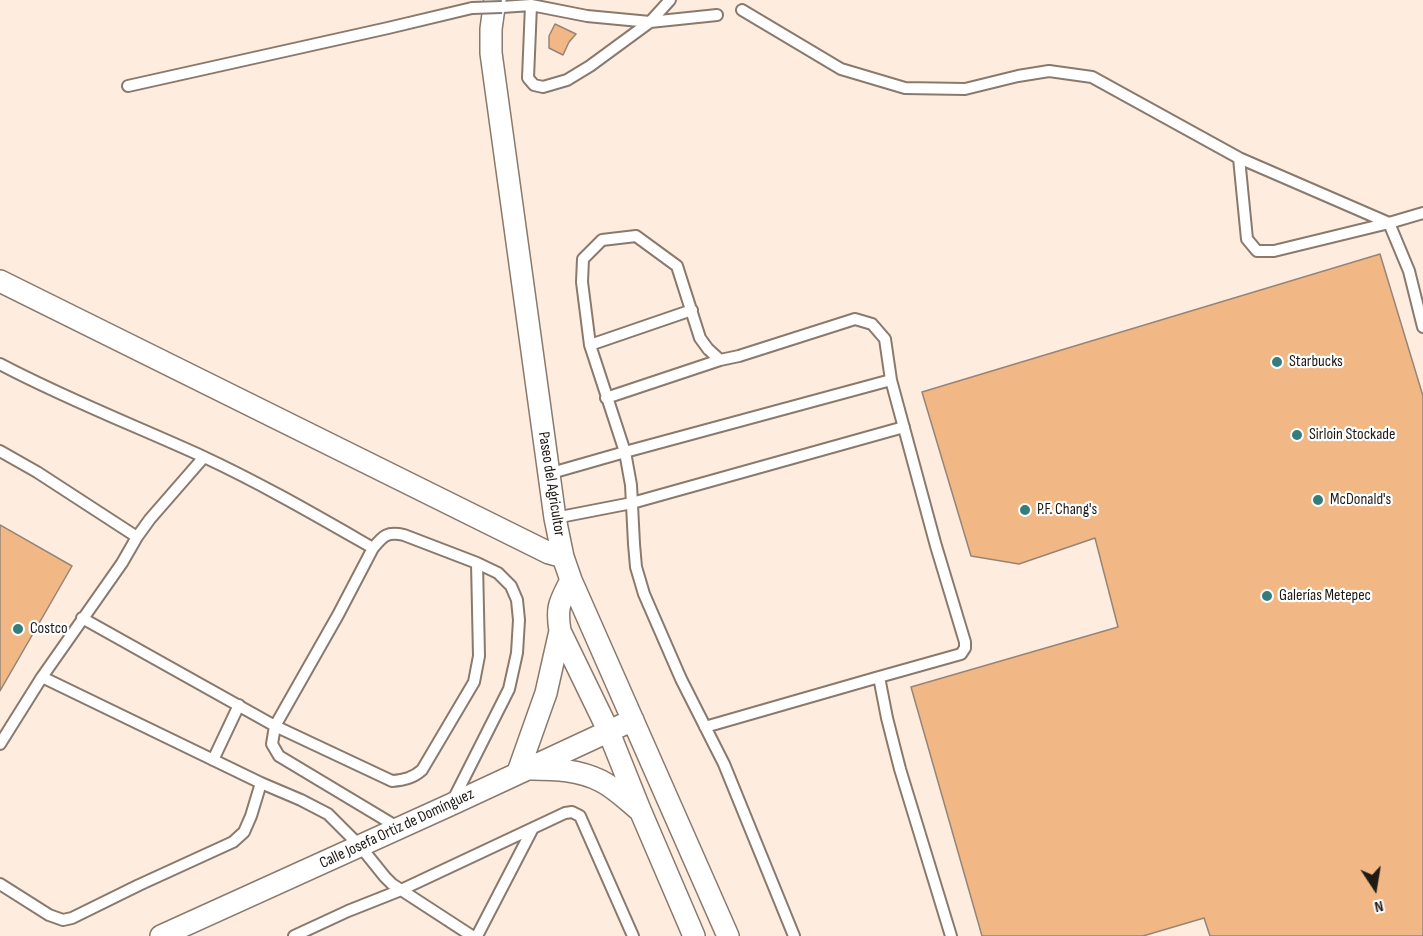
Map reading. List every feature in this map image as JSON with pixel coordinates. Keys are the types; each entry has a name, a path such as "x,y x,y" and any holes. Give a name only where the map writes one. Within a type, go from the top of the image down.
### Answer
{"street":[{"name":"Paseo del Agricultor","path":"499,3 491,29 490,53 548,474 563,557 571,580 729,936"},
{"path":"0,281 549,553 563,557"},
{"path":"571,580 559,604 560,631 608,730 694,936"},
{"path":"560,631 546,693 522,771 565,770 584,774 603,782 640,810"},
{"name":"Calle Josefa Ortiz de Domínguez","path":"161,936 633,720"}],"lane":[{"path":"531,5 528,78 534,85 543,87 567,80 590,66 650,22 670,0"},
{"path":"128,86 499,3 531,5 587,16 650,22 717,15"},
{"path":"742,10 841,69 905,88 965,89 1049,71 1092,77 1239,158 1389,223 1409,272 1423,327"},
{"path":"1239,158 1247,239 1257,251 1274,251 1423,213"},
{"path":"720,360 700,338 677,266 636,236 602,240 583,259 582,282 590,345 625,452 631,485 636,567 644,594 681,679 724,764 795,936"},
{"path":"590,345 692,310"},
{"path":"606,398 720,360 855,320 872,324 885,339 891,380 965,648 961,654 953,657 705,727"},
{"path":"0,364 280,495 373,548"},
{"path":"548,474 891,380"},
{"path":"555,518 632,503 904,427"},
{"path":"0,452 37,472 137,537"},
{"path":"0,744 42,676 122,563 137,537 204,458"},
{"path":"399,828 279,756 272,744 275,726 373,548 383,536 396,533 498,573 511,586 518,600 517,653 509,689 450,805"},
{"path":"82,618 275,726 392,781 403,780 422,770 474,682 479,656 477,563"},
{"path":"42,676 328,814 360,846 385,877 472,936"},
{"path":"879,677 900,769 951,936"},
{"path":"213,760 239,705"},
{"path":"0,884 56,918 63,920 72,918 233,842 244,832 261,783"},
{"path":"294,936 401,890 533,827 572,812 580,816 633,936"},
{"path":"477,936 533,827"}],"building":[{"path":"555,24 576,34 563,55 549,48 549,36"},
{"name":"Galerías Metepec","path":"1380,254 1423,396 1423,936 1210,936 1204,918 1143,936 982,936 911,687 1118,627 1095,538 1019,564 971,556 922,392"},
{"name":"Costco","path":"0,525 72,566 0,691"}],"place":[{"name":"Starbucks","path":"1277,362"},
{"name":"Sirloin Stockade","path":"1297,435"},
{"name":"McDonald's","path":"1318,500"},
{"name":"P.F. Chang's","path":"1025,510"},
{"name":"Galerías Metepec","path":"1267,596"},
{"name":"Costco","path":"18,629"}]}
